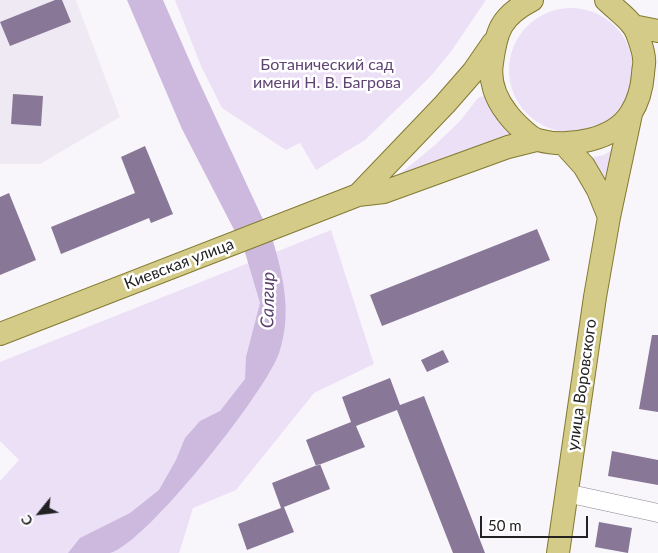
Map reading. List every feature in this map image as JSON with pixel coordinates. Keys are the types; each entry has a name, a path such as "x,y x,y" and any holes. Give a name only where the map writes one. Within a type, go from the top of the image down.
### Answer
{"main road":[{"path":"606,0 634,26 658,32"},
{"path":"523,3 504,22 495,41 491,81 496,95 511,119 536,140 564,144 593,140 615,129 630,114 642,87 658,70"},
{"path":"634,26 644,59 642,87"},
{"name":"Киевская улица","path":"358,195 467,79 495,41"},
{"name":"улица Воровского","path":"558,553 595,297 630,114"},
{"name":"Киевская улица","path":"0,334 358,195 384,192 508,147 536,140"},
{"path":"564,144 584,166 598,190 609,217"}],"street":[{"path":"566,493 658,512"}],"shaded area":[{"path":"0,0 76,0 120,117 40,164 0,164"}],"green space":[{"name":"Ботанический сад имени Н. В. Багрова","path":"175,0 486,0 450,53 430,77 365,140 316,170 300,143 286,150 222,108 201,66"},
{"path":"571,8 595,13 615,26 628,46 633,70 628,94 615,114 595,127 571,132 547,127 527,114 514,94 509,70 514,46 527,26 547,13"},
{"path":"485,95 512,134 395,178 435,145 460,121 478,98"},
{"path":"612,150 604,182 598,166 590,158 604,155"},
{"path":"331,230 374,364 314,393 236,490 193,508 179,553 0,553 0,481 19,460 0,441 0,362"}],"water":[{"name":"Салгир","path":"127,0 163,0 273,241 285,297 285,325 279,353 270,372 253,399 204,464 176,496 127,543 110,553 68,553 80,538 130,513 159,490 176,460 185,438 200,421 220,411 245,379 246,357 260,303 244,249 182,129"}],"building":[{"path":"55,0 62,0 71,22 10,46 0,22"},
{"path":"13,94 43,96 41,126 11,124"},
{"path":"145,146 173,214 151,223 149,218 61,254 51,227 135,193 121,157"},
{"path":"9,193 36,260 0,275 0,197"},
{"path":"537,229 550,260 382,326 370,295"},
{"path":"652,335 658,335 658,412 639,409"},
{"path":"443,350 449,362 427,372 421,360"},
{"path":"390,378 400,405 424,396 485,553 453,553 397,410 356,426 365,447 316,466 306,440 351,422 342,397"},
{"path":"612,451 658,460 658,485 608,476"},
{"path":"320,464 330,489 284,507 294,532 247,550 238,524 281,508 272,483"},
{"path":"599,522 632,528 628,553 595,547"}]}
